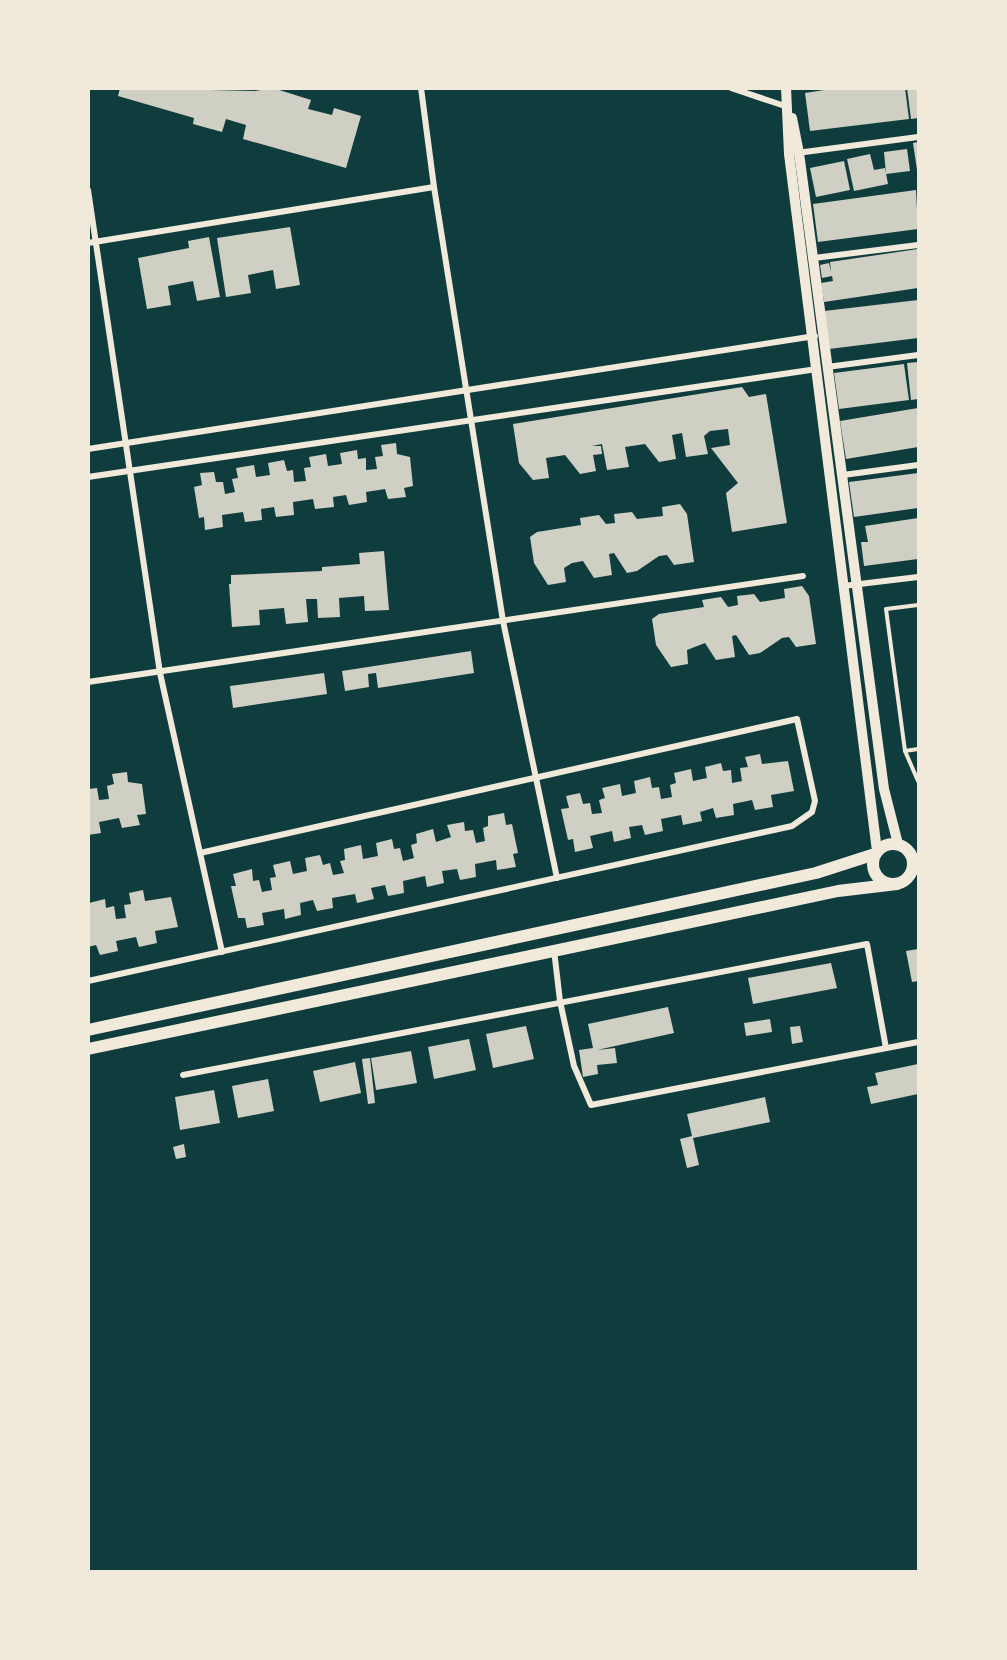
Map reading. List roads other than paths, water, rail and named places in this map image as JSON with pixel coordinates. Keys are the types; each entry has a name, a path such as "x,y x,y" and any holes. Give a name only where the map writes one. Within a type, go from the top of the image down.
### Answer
{"main road":[{"path":"88,1030 816,873 876,853 887,844 908,847 913,859 914,876 897,884 838,891 88,1049"},
{"path":"876,853 873,867 879,878 890,884 897,884"}],"street":[{"path":"421,88 434,187 503,621 557,878"},
{"path":"731,88 788,107"},
{"path":"786,88 804,278 876,853"},
{"path":"794,154 918,137"},
{"path":"794,154 814,258 884,789 908,847"},
{"path":"88,243 434,187"},
{"path":"88,190 160,673 222,952"},
{"path":"814,258 918,245"},
{"path":"804,278 816,276"},
{"path":"88,449 824,334"},
{"path":"88,477 918,355"},
{"path":"843,475 918,465"},
{"path":"88,682 803,576"},
{"path":"843,586 918,577"},
{"path":"88,981 792,826 812,813 815,801 810,769 797,719 200,854"},
{"path":"183,1075 867,944 886,1048"},
{"path":"554,951 560,1001 574,1066 591,1105 918,1042"}]}
